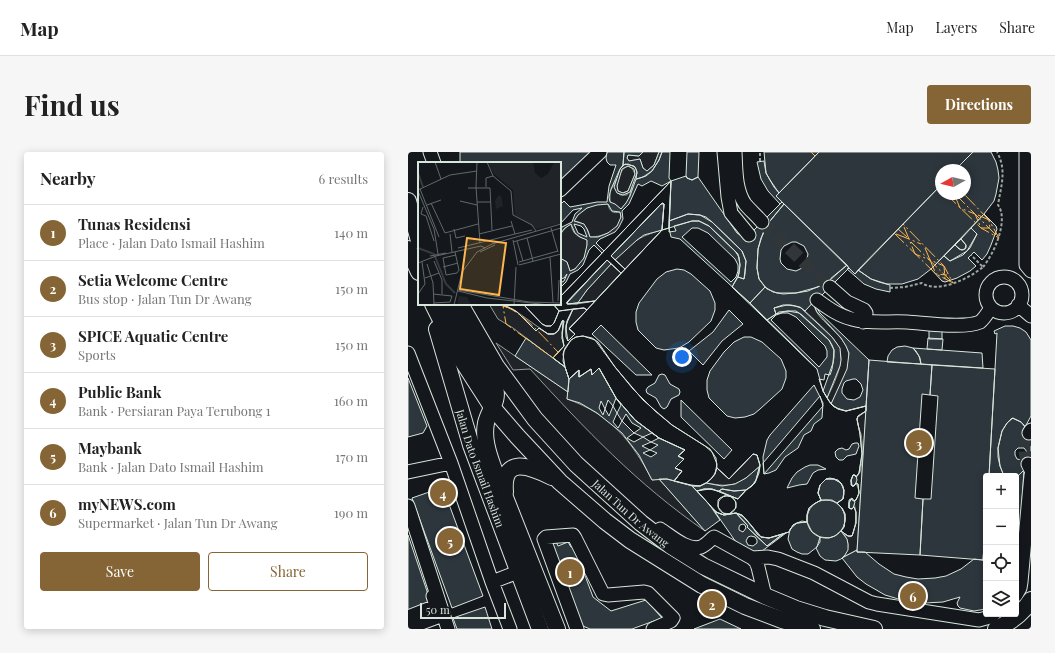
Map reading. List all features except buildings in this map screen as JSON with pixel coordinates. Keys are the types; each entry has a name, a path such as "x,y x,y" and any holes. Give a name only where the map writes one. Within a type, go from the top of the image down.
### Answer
{"main road":[{"path":"408,193 418,216"},
{"path":"408,202 418,237"},
{"path":"408,249 418,270"},
{"name":"Jalan Dato Ismail Hashim","path":"432,305 471,445 540,629"},
{"name":"Jalan Tun Dr Awang","path":"433,305 458,354 492,407 560,482 605,521 630,540 702,585 745,606 782,620 812,629"},
{"name":"Jalan Dato Ismail Hashim","path":"447,305 493,385 496,396 486,423 487,446 557,629"},
{"name":"Jalan Tun Dr Awang","path":"461,305 500,372 539,424 576,464 641,523 671,546 703,566 765,596 796,609 825,618 874,629"},
{"path":"507,500 505,491 505,477 508,471 514,467 524,466 535,469 560,482"},
{"path":"996,629 1005,625 1018,615 1031,600"}],"street":[{"path":"430,152 434,162"},
{"path":"561,189 600,152"},
{"path":"724,152 730,208 734,218 749,235"},
{"path":"735,152 738,188 741,197 745,204 762,222"},
{"path":"1024,153 1026,265 1031,271"},
{"path":"730,208 730,199 732,194 737,194 741,197"},
{"path":"1016,282 1026,259"},
{"path":"1001,277 1012,279 1016,282 1019,286 1021,296 1015,309 1005,313 1000,313 991,308 986,298 988,287 991,283 1001,277"},
{"path":"830,287 847,302 864,310 866,313 863,322"},
{"path":"817,300 836,313 850,319 863,322 962,325 981,321 991,308"},
{"path":"1018,305 1031,316"},
{"path":"408,353 450,463 510,629"},
{"path":"408,472 450,463"},
{"path":"1019,590 1021,582 1030,470"},
{"path":"408,506 448,629"},
{"path":"641,523 657,528 679,541 695,547 705,544 714,537 752,558 758,567 765,596"},
{"path":"408,528 436,606 408,616"},
{"path":"577,629 544,539 546,537 572,535 575,538 603,594 648,593 673,618 672,621 653,629"},
{"path":"752,558 768,557 778,559 814,573 869,602 877,604 979,620 990,617"},
{"path":"492,582 518,572"},
{"path":"408,628 443,615"}],"path":[{"path":"760,152 760,161"},
{"path":"890,288 905,287 919,283 930,287 951,284 964,280 984,267 996,247 1001,221 1001,209 998,205 1002,187 1003,172 997,152"},
{"path":"971,256 984,267"}],"shaded area":[{"path":"643,152 659,152 654,165 647,171 643,168 640,159 629,161 627,158 628,155 639,156"},
{"path":"628,166 632,168 635,174 628,191 622,193 618,191 617,184 621,173 625,167"},
{"path":"616,180 615,189 620,195 627,195 632,187 628,201 621,209 610,202 610,192"},
{"path":"598,204 608,204 609,208 615,213 620,212 621,218 616,227 607,234 590,237 585,226 574,221 580,213 588,207"},
{"path":"571,224 576,235 587,239 587,249 584,258 575,269 570,271 567,262 561,259 561,235 566,227"},
{"path":"662,230 625,269 615,260 636,241 647,235"},
{"path":"611,264 621,273 595,301 577,304 587,290"},
{"path":"819,296 814,305 816,311 842,340 849,353 848,368 831,404 827,398 839,368 841,358 839,349 828,332 805,311"},
{"path":"490,305 503,305 513,309 548,334 554,334 559,329 562,321 564,321 562,338 564,346 553,358 513,328 498,319"},
{"path":"584,308 587,310 569,328 575,334 568,341 566,333 567,321 573,309"},
{"path":"496,343 568,392 567,399 596,412 608,421 628,441 652,480 659,479 705,531 680,513 634,475 571,413 530,369 513,370"},
{"path":"866,411 857,550 843,557 848,546 844,534 850,537 853,534 856,517 854,501 859,495 856,478 861,468 862,448 861,434 857,418"},
{"path":"753,454 757,455 760,466 741,481 730,485 706,483 713,477 717,468 729,479"}],"tunnel":[{"path":"762,222 830,287"},
{"path":"1028,464 1025,449 1029,433"}],"power":[{"path":"811,152 815,156"},
{"path":"952,200 981,228 999,238 989,220 970,200"},
{"path":"957,200 960,208 975,214 981,228 990,228"},
{"path":"961,200 996,235"},
{"path":"978,215 989,220 990,229"},
{"path":"894,233 936,274 953,283 944,266 903,224"},
{"path":"904,227 909,239 921,244"},
{"path":"898,229 907,237"},
{"path":"896,234 909,239 915,254 930,260 936,274 947,275"},
{"path":"911,242 951,281"},
{"path":"925,248 930,260 944,266 945,279"},
{"path":"503,306 517,313 540,333 558,352 553,358 506,324 503,306"}],"place":[{"name":"SPICE Aquatic Centre","path":"919,443"},
{"name":"Public Bank","path":"443,493"},
{"name":"Maybank","path":"450,541"},
{"name":"Tunas Residensi","path":"570,572"},
{"name":"myNEWS.com","path":"913,596"},
{"name":"Setia Welcome Centre","path":"712,604"}]}
